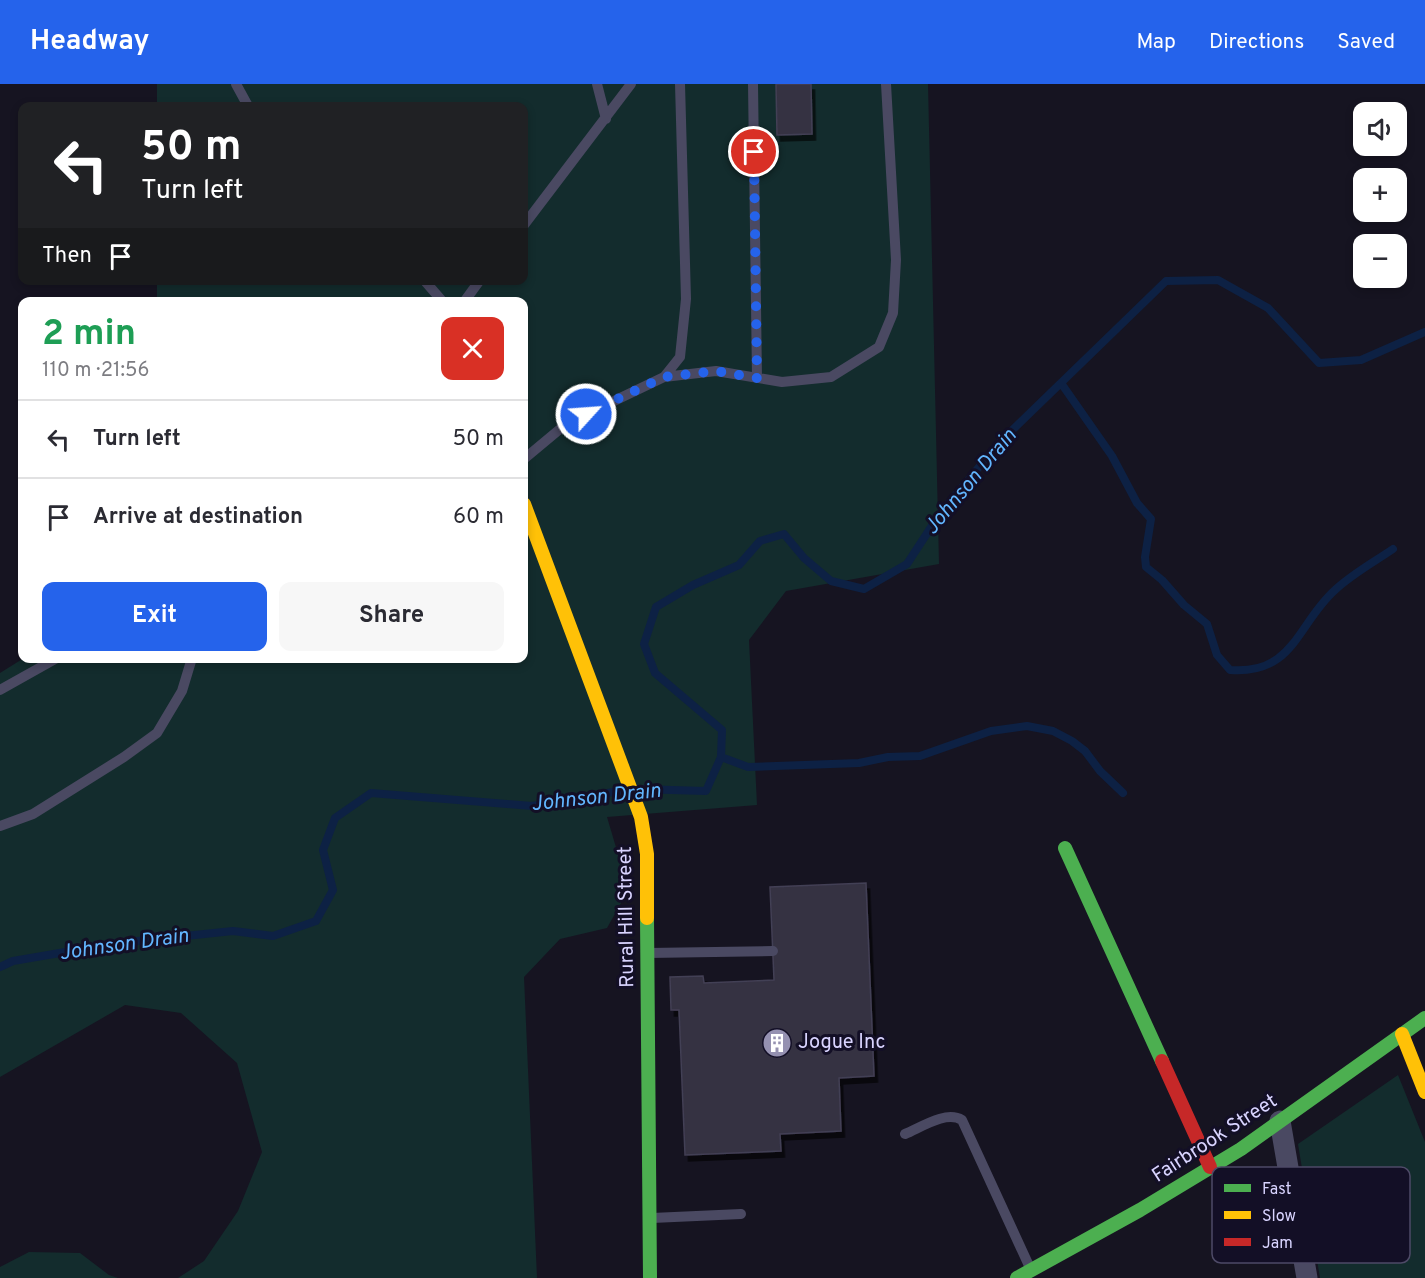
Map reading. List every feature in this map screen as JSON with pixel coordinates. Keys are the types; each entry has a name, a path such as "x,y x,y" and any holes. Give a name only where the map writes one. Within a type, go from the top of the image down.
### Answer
{"street":[{"name":"Rural Hill Street","path":"528,515 641,817 647,854 650,1278"},
{"path":"1065,848 1210,1167"},
{"name":"Fairbrook Street","path":"1017,1278 1210,1167 1280,1121 1425,1018"},
{"path":"1402,1034 1425,1092"},
{"path":"1280,1121 1286,1167"},
{"path":"1304,1263 1307,1278"}],"lane":[{"path":"236,84 246,102"},
{"path":"597,84 606,119"},
{"path":"528,220 631,84"},
{"path":"664,377 680,357 686,299 680,84"},
{"path":"753,84 757,378"},
{"path":"528,456 566,424 664,377 716,371 782,382 831,377 879,347 893,313 896,260 886,84"},
{"path":"428,285 439,297"},
{"path":"0,690 48,663"},
{"path":"0,826 33,814 124,757 157,733 182,691 190,663"},
{"path":"648,953 773,951"},
{"path":"905,1134 942,1118 952,1117 962,1120 1031,1270"},
{"path":"649,1218 741,1214"}],"green space":[{"path":"157,84 928,84 939,564 786,591 749,640 757,805 607,817 623,871 621,903 607,928 560,939 524,977 537,1278 178,1278 204,1261 238,1211 262,1152 237,1063 181,1013 125,1005 0,1077 0,673 18,662 528,663 528,297 157,297 157,285 528,285 528,102 157,102"},
{"path":"1398,1075 1425,1142 1425,1278 1320,1278 1318,1263 1410,1263 1410,1167 1302,1167 1298,1144"},
{"path":"29,1252 80,1253 109,1275 118,1278 0,1278 0,1267"}],"building":[{"path":"776,84 811,84 812,134 777,135"},
{"name":"Jogue Inc","path":"866,883 874,1076 839,1078 841,1131 780,1134 781,1151 685,1155 679,1010 671,1010 670,977 703,976 704,983 774,980 770,887"}],"waterway":[{"name":"Johnson Drain","path":"637,789 706,791 721,757 722,730 655,673 644,644 656,607 693,585 739,565 760,541 784,534 804,558 831,581 864,589 907,564 939,515 1000,442 1166,281 1218,280 1268,308 1319,363 1361,360 1425,332"},
{"path":"1061,383 1112,456 1137,503 1151,519 1145,557 1146,567 1162,580 1184,605 1207,624 1217,655 1230,670 1251,669 1268,664 1281,656 1292,645 1322,603 1335,590 1393,549"},
{"path":"721,757 748,767 859,763 888,757 920,756 991,731 1027,726 1053,731 1072,741 1085,751 1100,771 1123,793"},
{"name":"Johnson Drain","path":"0,967 13,961 118,943 233,931 273,936 316,921 333,890 323,850 335,818 371,793 532,806 625,790"}],"traffic: fast":[{"path":"1065,848 1162,1061"},
{"path":"647,918 650,1278"},
{"path":"1017,1278 1140,1210 1241,1149 1425,1018"}],"traffic: slow":[{"path":"528,515 641,817 647,854 647,918"},
{"path":"1402,1034 1425,1092"}],"traffic: jam":[{"path":"1162,1061 1210,1167"}],"place":[{"name":"Jogue Inc","path":"777,1043"}],"route":[{"path":"586,414 664,377 716,371 757,378 754,152"}]}
